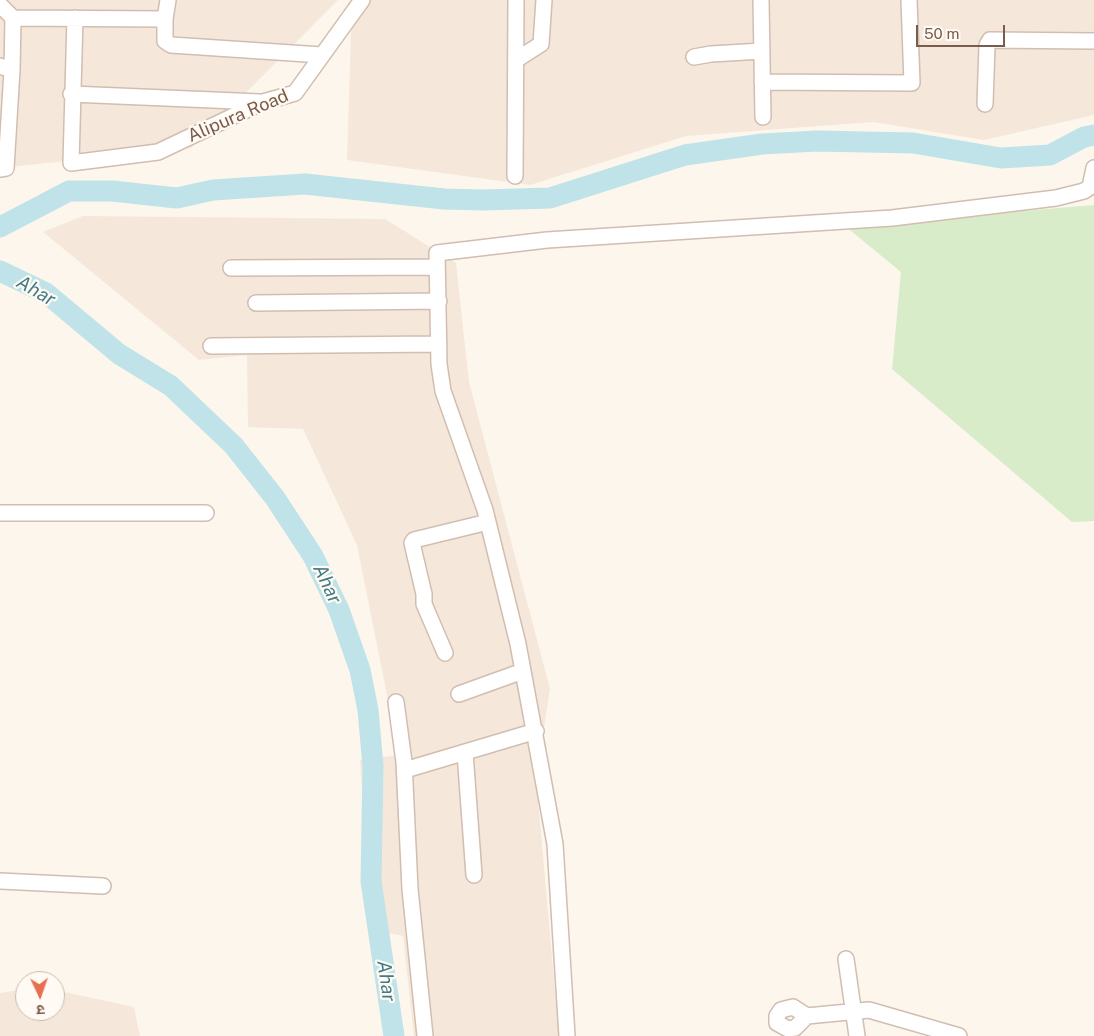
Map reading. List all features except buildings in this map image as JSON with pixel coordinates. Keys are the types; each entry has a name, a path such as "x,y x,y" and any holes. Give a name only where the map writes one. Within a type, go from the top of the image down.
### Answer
{"street":[{"path":"168,0 165,19 165,41 170,45 322,55"},
{"name":"Alipura Road","path":"72,94 71,163 158,152 264,102 295,93 362,0"},
{"path":"515,176 516,0"},
{"path":"516,60 541,44 544,0"},
{"path":"761,0 763,116"},
{"path":"762,82 912,82 909,0"},
{"path":"0,5 12,18 165,19"},
{"path":"3,169 6,68 12,18"},
{"path":"75,18 72,94 264,102"},
{"path":"984,104 987,45 990,40 1094,41"},
{"path":"694,58 711,54 762,51"},
{"path":"567,1036 555,844 536,731 488,522 443,391 439,364 437,252 547,240 892,218 1056,198 1084,191 1090,186 1093,174"},
{"path":"231,268 437,267"},
{"path":"256,303 439,301"},
{"path":"211,346 439,344"},
{"path":"0,513 206,513"},
{"path":"445,653 424,604 424,594 412,543 414,540 488,522"},
{"path":"459,694 523,671"},
{"path":"396,702 405,770 410,890 425,1036"},
{"path":"405,770 536,731"},
{"path":"465,753 474,875"},
{"path":"0,881 102,886"},
{"path":"846,959 857,1036"},
{"path":"808,1016 870,1010 909,1029 959,1036"}],"shaded area":[{"path":"0,0 338,0 191,148 0,168"},
{"path":"352,0 1094,0 1094,115 984,140 873,122 686,136 530,185 347,160"},
{"path":"83,216 385,219 456,263 469,382 550,689 536,777 559,1036 414,1036 403,936 372,929 360,760 399,755 357,545 303,429 248,427 247,355 199,360 43,232"},
{"path":"15,991 15,1021 65,1021 65,992 134,1007 140,1036 0,1036 0,993"}],"green space":[{"path":"1094,205 1094,521 1072,522 892,369 901,272 845,226"}],"waterway":[{"path":"0,227 69,191 112,191 177,198 213,190 305,184 444,199 550,198 685,155 762,144 817,141 913,143 1001,158 1050,155 1084,137 1094,135"},
{"name":"Ahar","path":"0,271 46,293 119,354 171,386 234,446 275,498 313,556 339,610 360,670 368,710 373,766 371,881 394,1036"}]}
